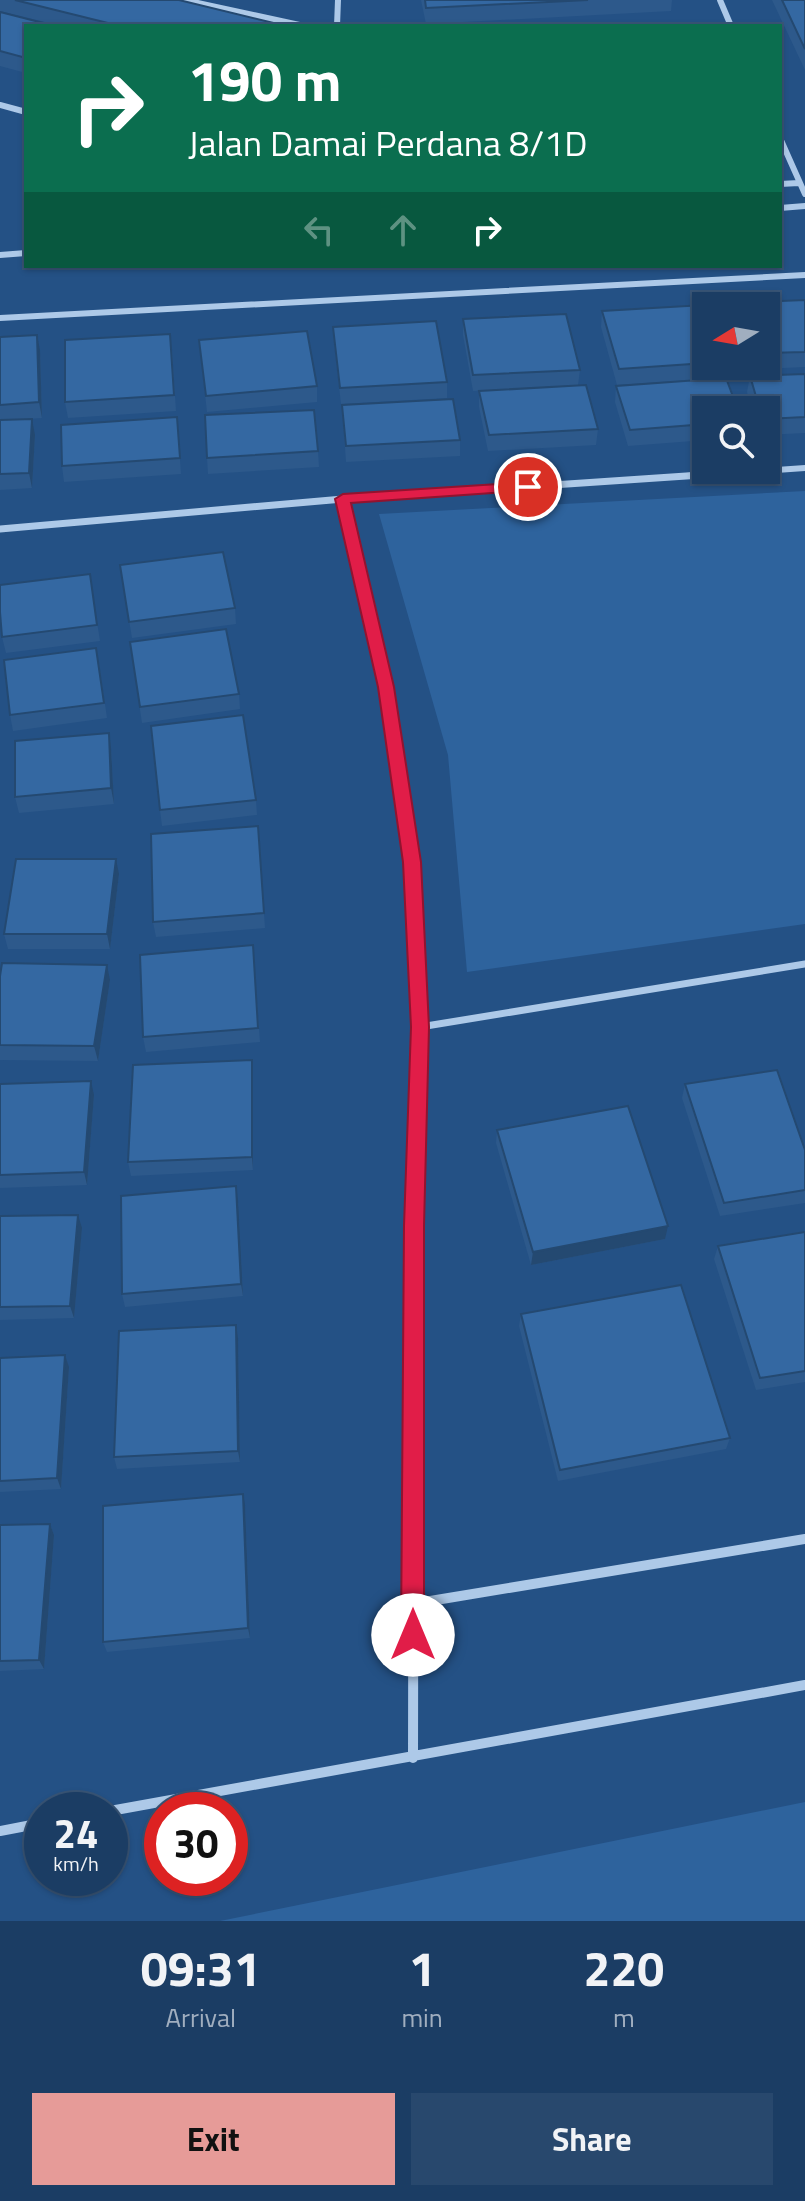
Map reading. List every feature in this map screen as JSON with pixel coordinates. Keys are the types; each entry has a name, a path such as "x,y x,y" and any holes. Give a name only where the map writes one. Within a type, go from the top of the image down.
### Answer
{"street":[{"path":"184,0 295,24"},
{"path":"337,24 338,0"},
{"path":"720,0 730,24"},
{"path":"0,105 24,111"},
{"path":"782,143 805,194"},
{"path":"782,184 799,183"},
{"path":"782,208 805,206"},
{"path":"0,255 24,253"},
{"path":"0,318 805,275"},
{"path":"0,529 343,499 805,468"},
{"path":"343,499 386,687 412,862 420,1027 414,1226 413,1758"},
{"path":"420,1027 805,964"},
{"path":"412,1604 805,1539"},
{"path":"128,1808 805,1685"},
{"path":"0,1831 24,1826"}],"shaded area":[{"path":"805,491 805,924 467,972 448,755 379,514"},
{"path":"805,1802 805,1921 220,1921"}],"building":[{"path":"15,0 179,0 278,24 112,24"},
{"path":"425,0 588,0 426,8"},
{"path":"782,0 805,0 805,49"},
{"path":"0,12 47,24 24,24 24,57 0,51"},
{"path":"805,300 805,352 780,353 780,301"},
{"path":"692,306 692,364 619,369 602,311"},
{"path":"566,314 580,370 473,375 463,319"},
{"path":"436,321 447,382 340,388 333,327"},
{"path":"307,331 317,386 206,396 199,340"},
{"path":"170,334 174,395 65,402 65,340"},
{"path":"37,335 39,402 0,405 0,337"},
{"path":"805,374 805,417 780,418 780,396 756,396 751,380 780,380 780,375"},
{"path":"727,380 733,396 692,396 692,425 630,430 616,386"},
{"path":"586,385 598,429 489,435 479,391"},
{"path":"453,399 460,440 346,446 342,405"},
{"path":"314,410 318,451 207,458 205,415"},
{"path":"177,417 180,458 62,466 61,425"},
{"path":"32,419 29,473 0,474 0,420"},
{"path":"223,552 235,608 129,622 120,565"},
{"path":"90,574 97,625 2,637 0,585"},
{"path":"226,629 239,694 140,707 130,642"},
{"path":"96,648 104,703 10,715 4,660"},
{"path":"243,715 256,800 160,810 151,726"},
{"path":"109,733 111,788 15,797 15,741"},
{"path":"258,826 264,913 153,922 151,834"},
{"path":"16,859 116,859 107,934 4,934"},
{"path":"253,945 258,1028 143,1037 140,955"},
{"path":"2,963 107,965 94,1046 0,1045"},
{"path":"252,1060 252,1157 128,1162 133,1065"},
{"path":"777,1070 805,1150 805,1190 724,1203 685,1084"},
{"path":"91,1081 84,1172 0,1175 0,1084"},
{"path":"628,1106 668,1226 533,1252 497,1130"},
{"path":"236,1186 241,1284 122,1294 121,1196"},
{"path":"78,1215 70,1306 0,1307 0,1216"},
{"path":"805,1232 805,1371 760,1378 718,1246"},
{"path":"681,1285 730,1438 560,1470 521,1314"},
{"path":"236,1325 238,1451 114,1457 119,1331"},
{"path":"65,1355 57,1478 0,1481 0,1358"},
{"path":"243,1494 248,1628 103,1642 103,1506"},
{"path":"50,1524 39,1660 0,1661 0,1525"}],"route":[{"path":"413,1635 414,1226 420,1027 412,862 386,687 343,499 528,487"}]}
